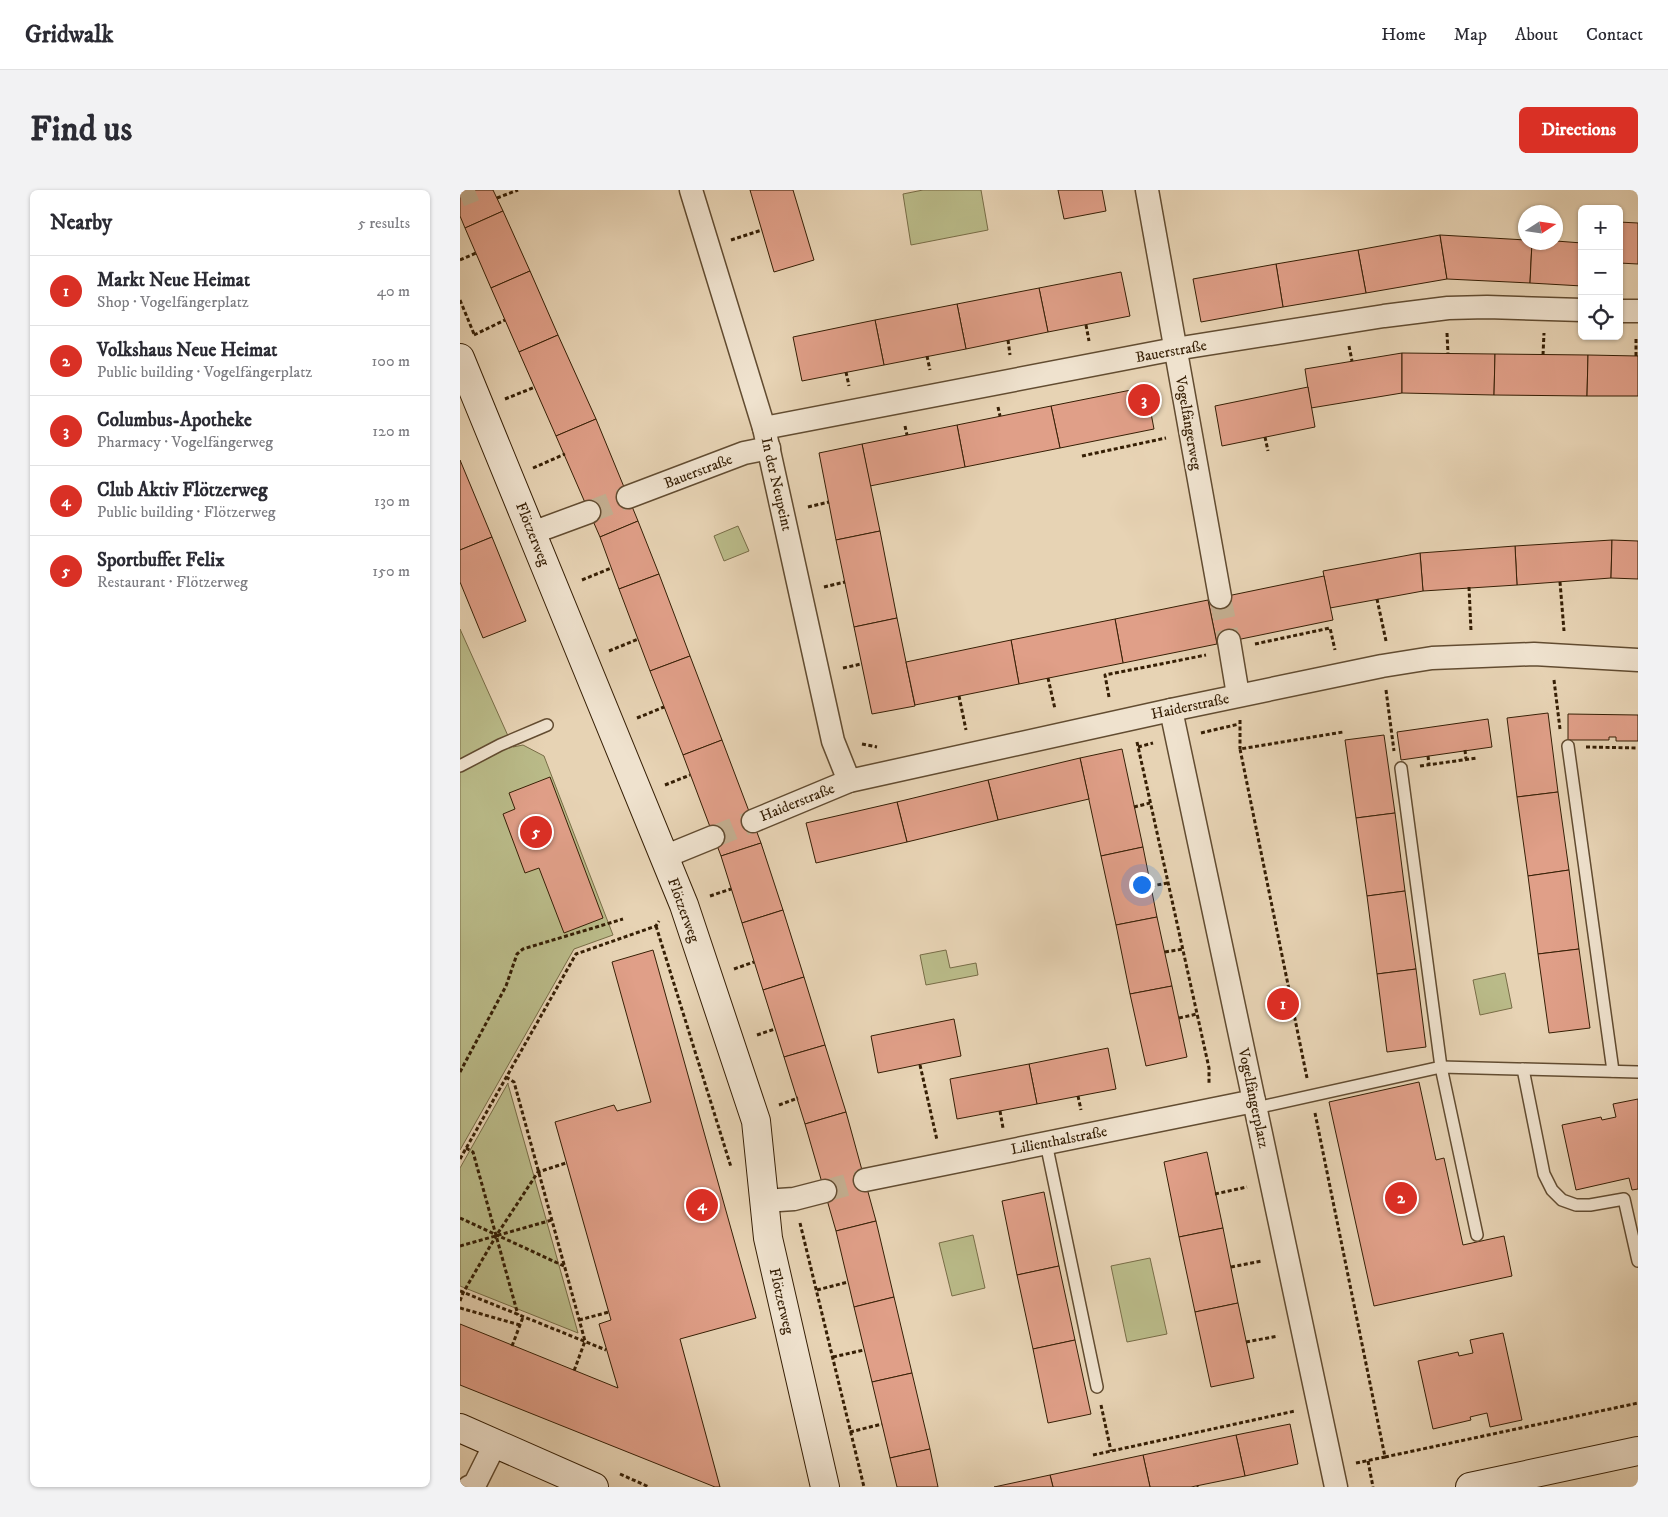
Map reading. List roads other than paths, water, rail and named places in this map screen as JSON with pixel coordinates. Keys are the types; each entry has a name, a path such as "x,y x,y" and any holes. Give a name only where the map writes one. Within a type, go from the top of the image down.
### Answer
{"street":[{"name":"In der Neupeint","path":"691,190 766,438 833,741 848,781"},
{"name":"Vogelfängerweg","path":"1147,190 1220,597"},
{"name":"Bauerstraße","path":"628,497 744,453 766,438 1175,349 1384,316 1448,308 1487,307 1578,310"},
{"path":"1623,313 1637,320"},
{"name":"Flötzerweg","path":"460,358 684,904 756,1121 768,1238 825,1487"},
{"path":"532,533 589,512"},
{"path":"1221,647 1238,695"},
{"name":"Haiderstraße","path":"753,821 848,781 1238,695 1382,666 1432,658 1481,655 1551,655 1638,660"},
{"name":"Vogelfängerplatz","path":"1171,710 1336,1487"},
{"path":"664,856 713,837"},
{"name":"Lilienthalstraße","path":"865,1180 1046,1143 1255,1105"},
{"path":"764,1201 794,1199 825,1191"},
{"path":"460,1428 594,1487"},
{"path":"469,1487 475,1484 495,1444"},
{"path":"1480,1486 1638,1451"}],"lane":[{"path":"460,766 500,745 547,725"},
{"path":"1568,746 1613,1071"},
{"path":"1401,768 1441,1067 1477,1235"},
{"path":"1255,1105 1311,1096 1441,1067 1638,1072"},
{"path":"1523,1069 1544,1174 1552,1190 1562,1200 1576,1205 1590,1205 1624,1199 1638,1261"},
{"path":"1046,1143 1097,1387"}],"tunnel":[{"path":"460,196 475,190"},
{"path":"589,512 628,497"},
{"path":"1220,597 1229,641"},
{"path":"713,837 753,821"},
{"path":"825,1191 865,1180"}],"place":[{"name":"Columbus-Apotheke","path":"1144,400"},
{"name":"Sportbuffet Felix","path":"536,832"},
{"name":"Markt Neue Heimat","path":"1283,1004"},
{"name":"Volkshaus Neue Heimat","path":"1401,1198"},
{"name":"Club Aktiv Flötzerweg","path":"702,1205"}]}
